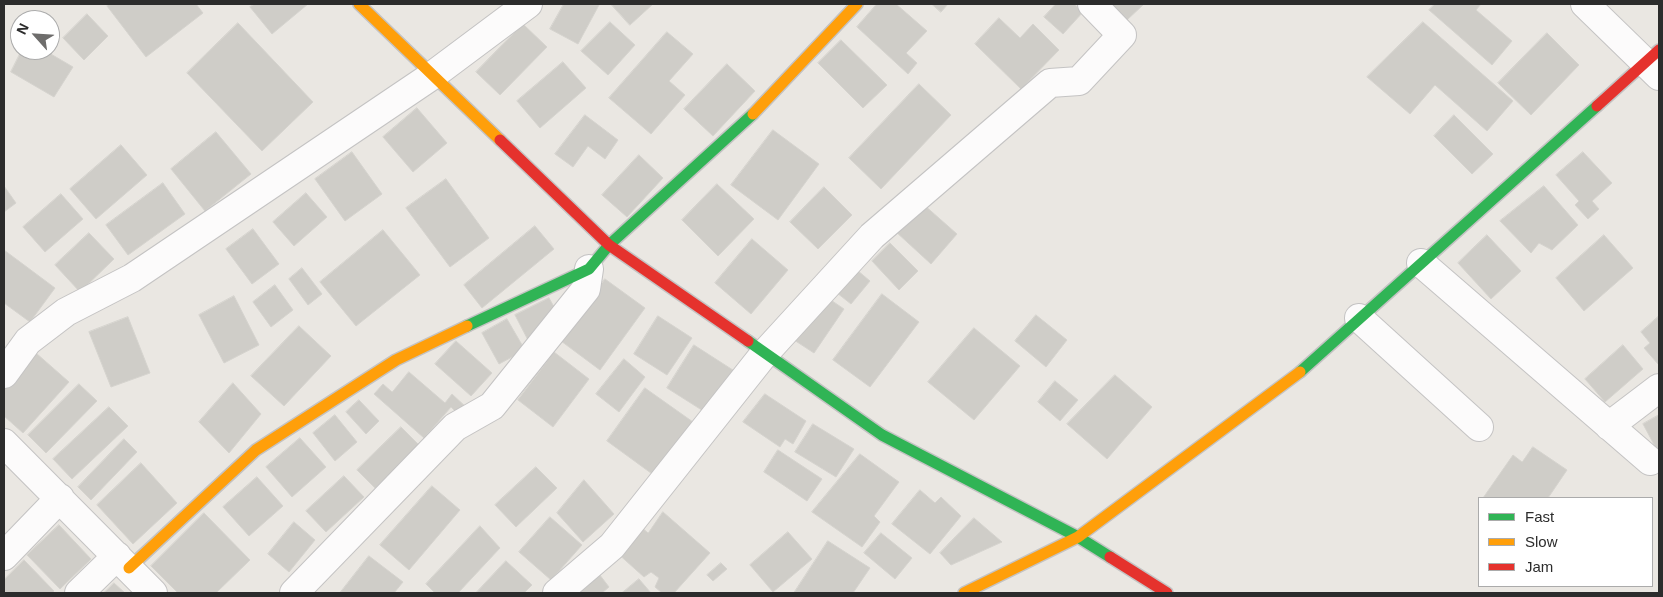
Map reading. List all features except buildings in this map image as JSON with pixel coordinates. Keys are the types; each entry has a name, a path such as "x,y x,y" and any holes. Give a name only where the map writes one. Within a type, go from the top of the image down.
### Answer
{"street":[{"path":"359,4 609,245 882,436 1078,537 1167,593"},
{"path":"4,374 28,341 66,312 132,278 433,75 528,4"},
{"path":"79,593 123,562 256,450 396,360 589,269 609,245 739,129 857,4"},
{"path":"557,593 612,546 765,353 872,236 1050,83 1080,81 1104,55 1122,35 1092,4"},
{"path":"964,593 1078,537 1296,375 1421,262 1655,62 1585,4"},
{"path":"1421,262 1650,462"},
{"path":"294,593 455,427 492,406 586,289 589,269"},
{"path":"1359,318 1479,427"},
{"path":"1609,426 1659,388"},
{"path":"4,443 153,593"},
{"path":"4,556 60,498"}],"traffic: fast":[{"path":"1300,372 1597,106"},
{"path":"467,326 589,269 609,245 753,114"},
{"path":"748,341 882,435 1078,537 1110,557"}],"traffic: slow":[{"path":"359,4 500,140"},
{"path":"753,114 857,4"},
{"path":"129,568 256,450 396,360 467,326"},
{"path":"964,593 1078,537 1300,372"}],"traffic: jam":[{"path":"1597,106 1659,50"},
{"path":"500,140 609,245 748,341"},
{"path":"1110,557 1167,593"}]}
